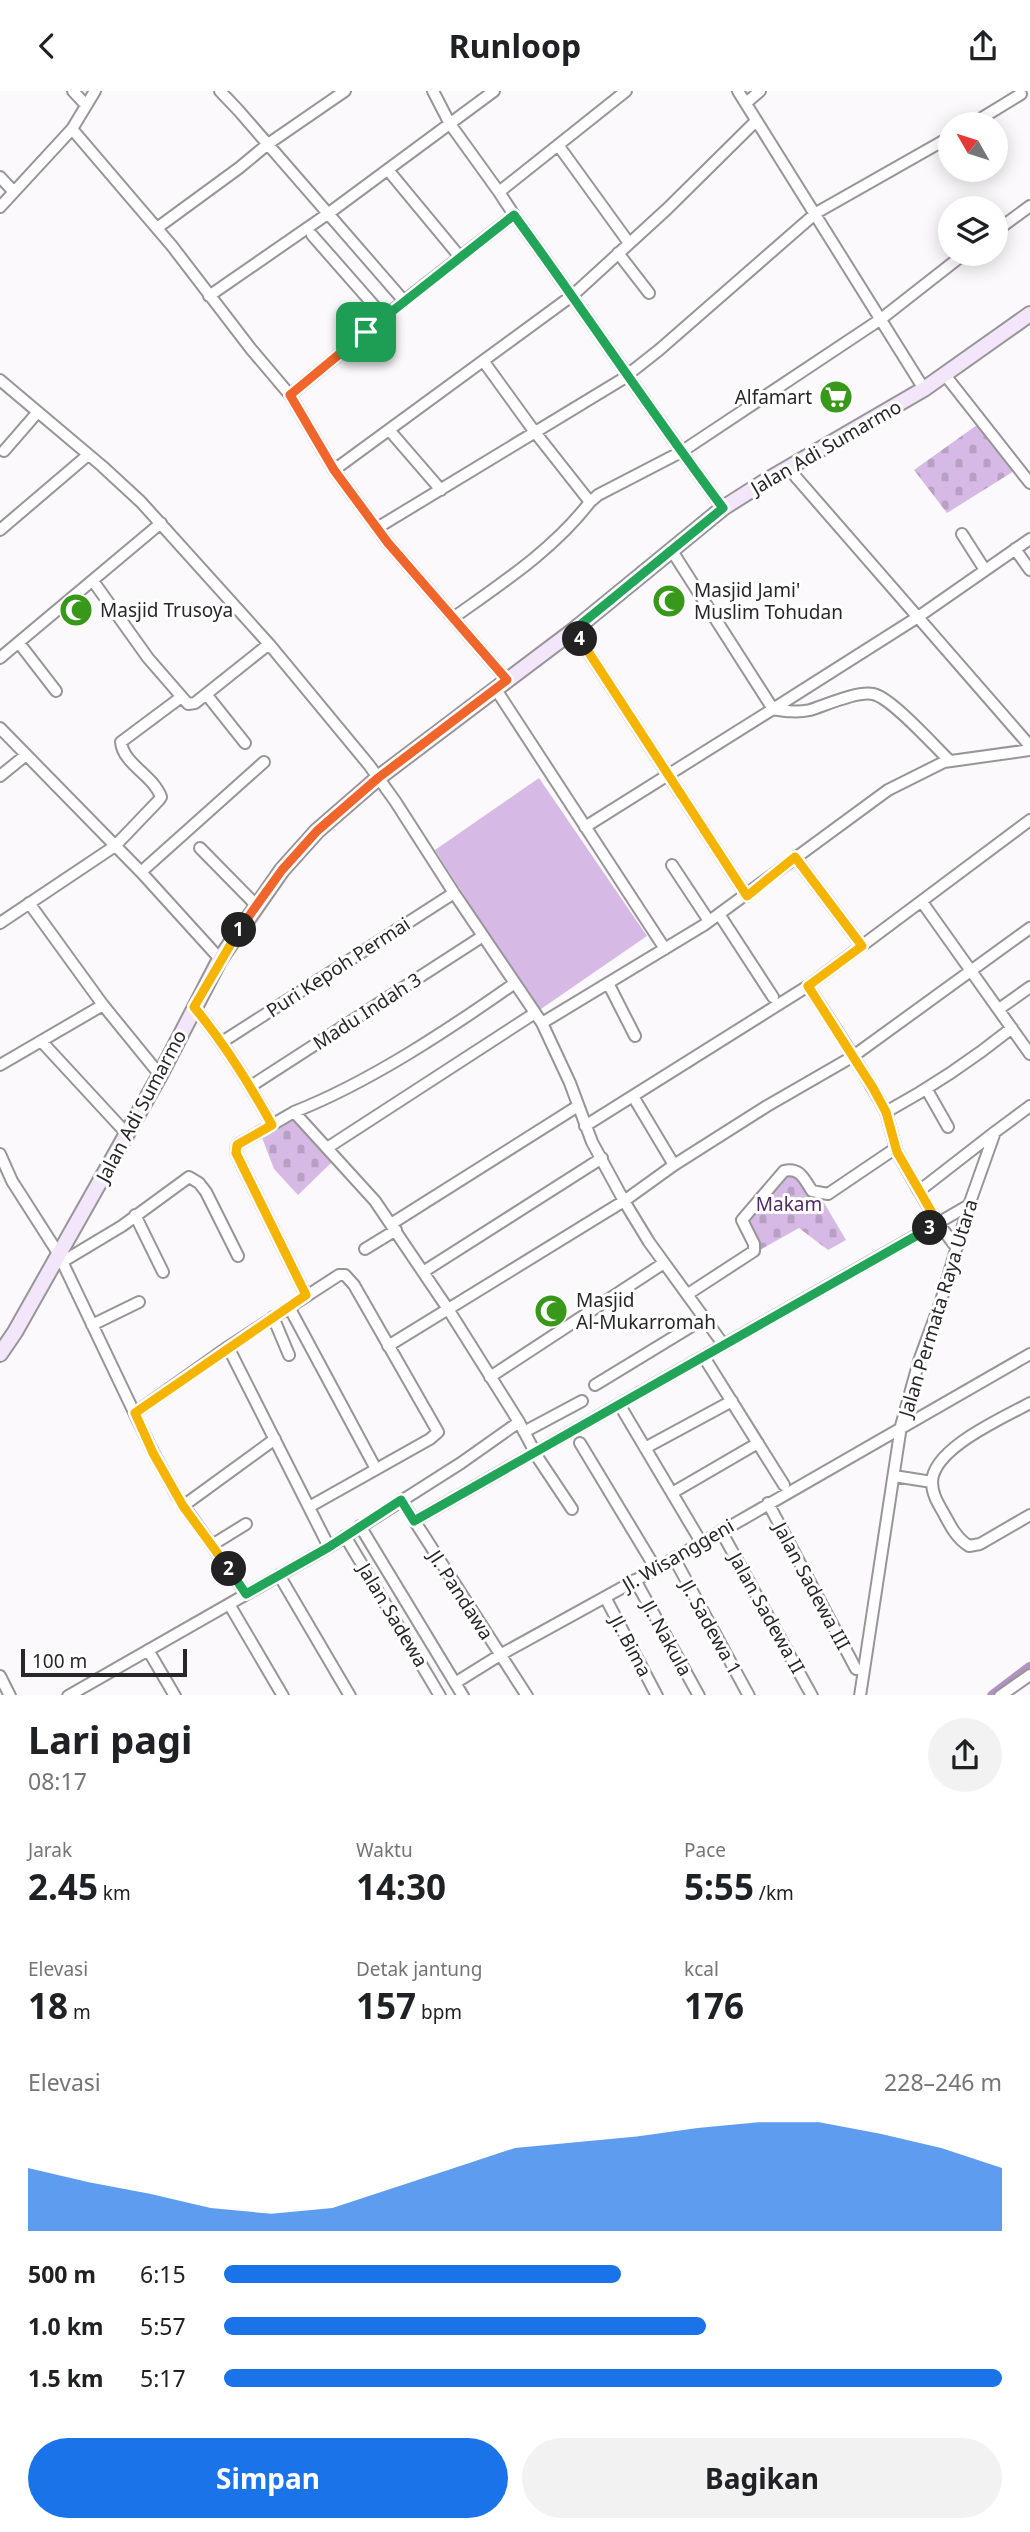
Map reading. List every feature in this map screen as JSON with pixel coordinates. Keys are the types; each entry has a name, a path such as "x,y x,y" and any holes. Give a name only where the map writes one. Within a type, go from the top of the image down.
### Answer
{"main road":[{"name":"Jalan Adi Sumarmo","path":"0,1354 60,1258 220,959 282,870 317,831 378,778 574,630 723,508 924,389 1030,314"}],"street":[{"path":"73,91 86,105"},
{"path":"0,207 72,129 95,91"},
{"path":"220,91 404,301"},
{"path":"157,228 268,144 345,91"},
{"path":"433,91 450,124 723,508"},
{"path":"209,296 329,213 494,91"},
{"path":"499,192 626,91"},
{"path":"738,91 924,389"},
{"path":"746,103 760,91"},
{"path":"990,112 1019,93 1030,103"},
{"path":"334,470 573,295 756,121"},
{"path":"72,129 157,228 290,395 334,470 377,528 453,618 501,684 584,827 665,949"},
{"path":"377,528 628,376 816,213 938,144"},
{"path":"558,145 629,243"},
{"path":"388,170 460,257"},
{"path":"0,177 14,192"},
{"path":"1008,222 1030,206"},
{"path":"290,395 514,215"},
{"path":"312,235 384,317"},
{"path":"618,253 649,293"},
{"path":"453,618 565,533 598,495 681,452 881,319 949,266"},
{"path":"366,332 379,338 385,347"},
{"path":"484,362 590,502"},
{"path":"945,375 1030,483"},
{"path":"0,380 125,486 269,644 378,778 538,1018 560,1059 585,1126 624,1201 664,1263 723,1344"},
{"path":"4,451 37,413"},
{"path":"390,431 441,490"},
{"path":"2,525 88,456"},
{"path":"788,468 1030,748"},
{"path":"0,658 160,523"},
{"path":"962,534 985,571"},
{"path":"584,827 918,617 1030,539"},
{"path":"1015,549 1030,570"},
{"path":"672,551 773,709 788,712 808,710 866,694 877,695 950,761"},
{"path":"93,581 133,639 180,698 191,704 269,644"},
{"path":"574,630 747,896"},
{"path":"19,643 56,691"},
{"path":"206,694 245,743"},
{"path":"0,923 115,846 160,797 157,788 124,752 121,743 180,698"},
{"path":"0,728 141,872 220,959"},
{"path":"327,1148 538,1018 608,983 665,949 747,896 795,857 888,790 914,775 950,761 1030,748"},
{"path":"0,776 26,755"},
{"path":"141,872 264,762"},
{"path":"585,1126 634,1098 808,986 1030,820"},
{"path":"200,848 256,905"},
{"path":"795,857 862,946"},
{"path":"672,865 709,921"},
{"name":"Puri Kepoh Permai","path":"222,1042 454,893"},
{"path":"922,902 1030,1054"},
{"path":"30,903 103,1005 160,1075"},
{"path":"719,914 773,997"},
{"path":"388,1346 624,1201 674,1165 768,1106 852,1057 1030,928"},
{"name":"Madu Indah 3","path":"251,1086 483,936"},
{"path":"306,1295 236,1153 237,1145 294,1112 337,1094 449,1027 515,983"},
{"path":"608,983 635,1036"},
{"path":"808,986 864,1072 886,1112 896,1148 938,1223 956,1247"},
{"path":"999,1009 1030,987"},
{"path":"0,1065 103,1005"},
{"path":"194,1007 222,1042 251,1086 272,1125"},
{"path":"886,1112 927,1090 973,1060 1012,1028"},
{"path":"42,1042 127,1134"},
{"path":"927,1090 948,1127"},
{"path":"634,1098 674,1165"},
{"path":"365,1249 393,1227 578,1106"},
{"path":"919,1191 1030,1106"},
{"path":"294,1112 375,1201 448,1309 572,1509"},
{"name":"Jalan Permata Raya Utara","path":"860,1695 919,1361 995,1132"},
{"path":"688,1294 754,1251 754,1244 742,1220 784,1171 798,1171 812,1191 828,1194 896,1148"},
{"path":"424,1272 602,1158"},
{"path":"1,1159 60,1258 153,1453 183,1506 246,1594"},
{"path":"60,1258 135,1215 186,1179 192,1178 206,1192 238,1256"},
{"path":"414,1521 969,1205"},
{"path":"135,1215 163,1272"},
{"path":"490,1377 664,1263"},
{"path":"135,1413 306,1295 339,1275 345,1275 354,1285 438,1432 309,1507"},
{"path":"92,1325 139,1302"},
{"path":"289,1307 376,1469"},
{"path":"274,1317 289,1355"},
{"path":"595,1385 705,1318"},
{"path":"228,1347 329,1547"},
{"name":"Jl. Wisanggeni","path":"456,1683 500,1655 656,1569 1030,1354"},
{"path":"707,1362 784,1485"},
{"path":"70,1695 329,1547 522,1427 582,1401"},
{"path":"645,1448 732,1401"},
{"path":"1030,1403 951,1450 936,1468 932,1482 935,1498 955,1534 969,1546 980,1544 1030,1515"},
{"path":"622,1409 701,1542"},
{"path":"183,1506 275,1439"},
{"path":"580,1443 656,1569"},
{"path":"672,1493 758,1443"},
{"path":"897,1476 932,1482"},
{"name":"Jl. Pandawa","path":"401,1500 526,1695"},
{"name":"Jalan Sadewa III","path":"768,1503 856,1669"},
{"path":"212,1545 246,1524"},
{"path":"360,1526 462,1695"},
{"name":"Jalan Sadewa II","path":"721,1531 811,1695"},
{"name":"Jalan Sadewa","path":"345,1536 439,1695"},
{"name":"Jl. Sadewa 1","path":"674,1558 748,1695"},
{"path":"369,1574 384,1565"},
{"path":"279,1575 349,1695"},
{"name":"Jl. Nakula","path":"635,1580 698,1695"},
{"name":"Jl. Bima","path":"605,1597 656,1695"},
{"path":"390,1608 405,1600"},
{"path":"229,1604 282,1695"},
{"path":"148,1650 174,1695"},
{"path":"1001,1695 1030,1675"},
{"path":"0,1676 10,1695"}],"green space":[{"path":"977,425 1014,471 947,513 914,470"},
{"path":"539,778 647,936 538,1011 435,850"},
{"path":"292,1116 332,1162 298,1195 274,1169 261,1135"},
{"name":"Makam","path":"791,1171 820,1196 846,1240 828,1250 799,1228 760,1250 744,1219"}],"waterway":[{"path":"994,1695 1030,1668"}],"place":[{"name":"Alfamart","path":"836,397"},
{"name":"Masjid Jami' Muslim Tohudan","path":"669,601"},
{"name":"Masjid Trusoya","path":"76,610"},
{"name":"Masjid Al-Mukarromah","path":"551,1311"}],"route":[{"path":"514,215 723,508 574,630 747,896 795,857 862,946 808,986 873,1088 886,1112 901,1161 938,1223 414,1521 401,1500 329,1547 246,1594 183,1506 153,1453 135,1413 306,1295 236,1153 237,1145 272,1125 251,1086 222,1042 194,1007 220,959 256,905 282,870 317,831 378,778 507,680 388,543 334,470 290,395 366,332 514,215"}]}
